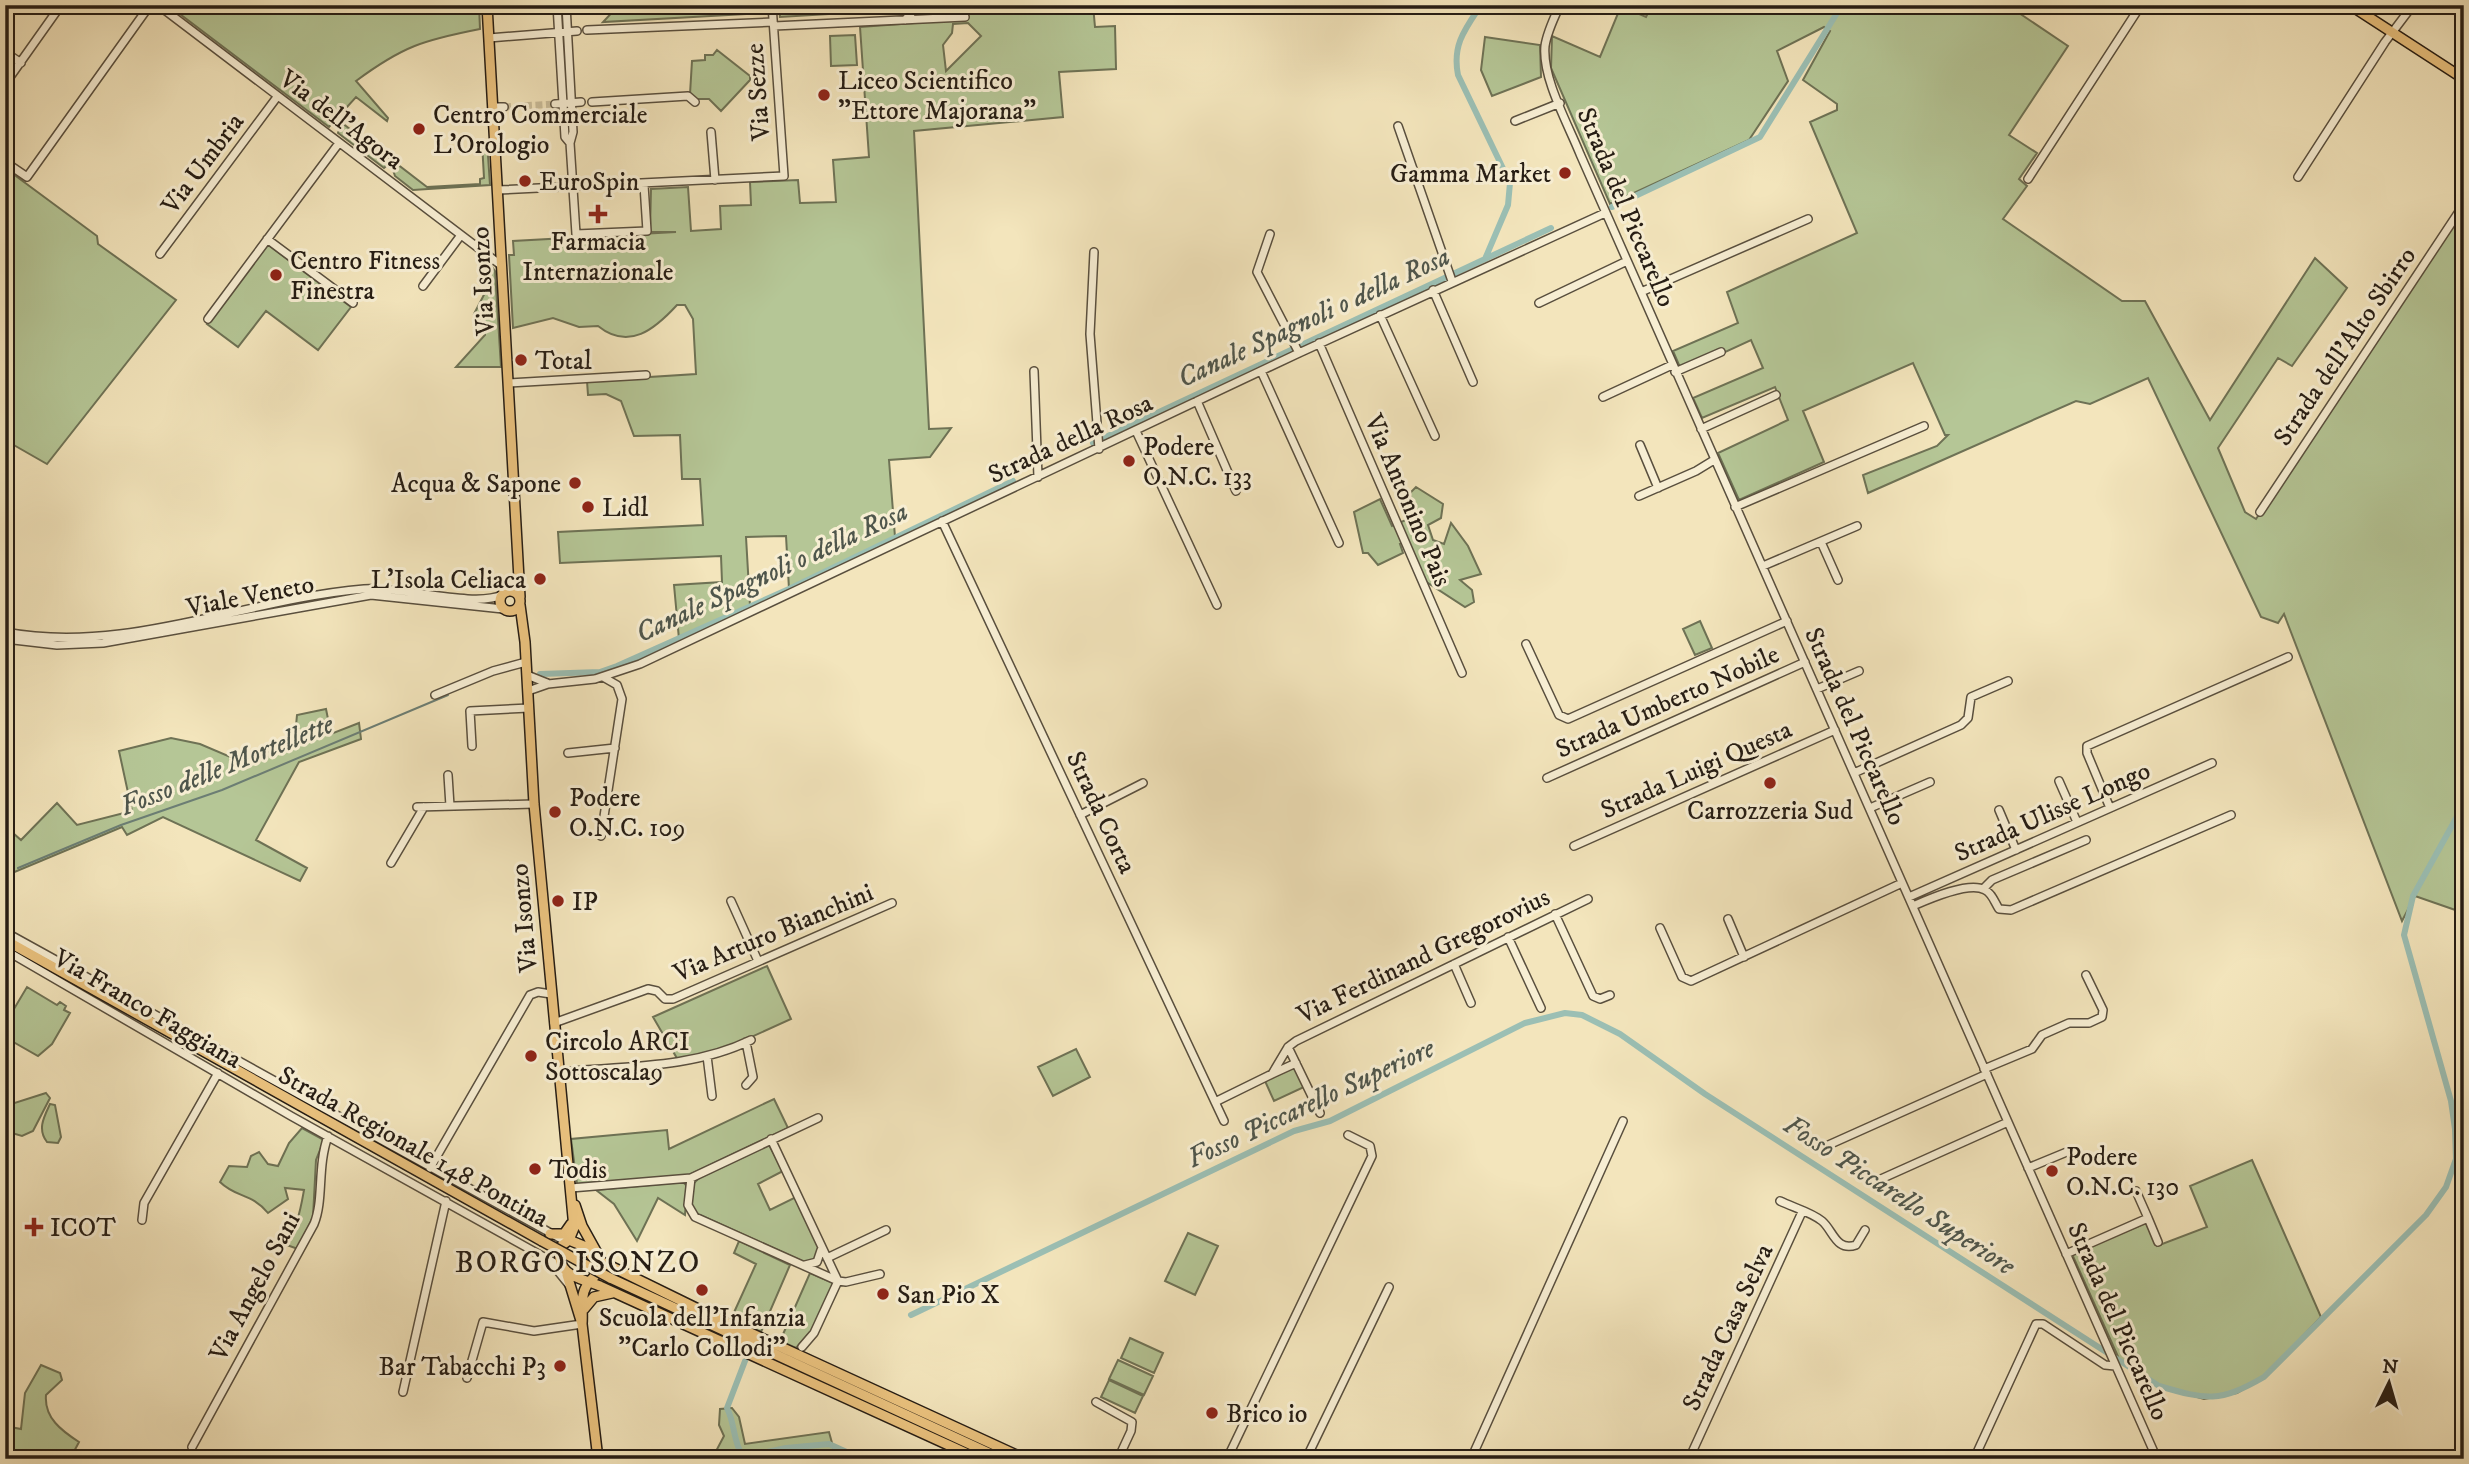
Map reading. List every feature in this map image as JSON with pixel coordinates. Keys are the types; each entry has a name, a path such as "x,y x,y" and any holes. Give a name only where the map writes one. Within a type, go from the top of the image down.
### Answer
{"main road":[{"name":"Via Isonzo","path":"488,5 520,601 525,642 534,804 558,1072 570,1188 576,1219"},
{"path":"2350,5 2464,79"},
{"name":"Via Isonzo","path":"518,555 500,600 505,610 516,620 525,642"},
{"path":"505,593 516,593 520,601 515,611 505,610"},
{"name":"Strada Regionale 148 Pontina","path":"5,940 610,1278 1002,1459"},
{"path":"550,1234 567,1233 576,1219"},
{"path":"576,1219 573,1234 559,1249 582,1324 598,1459"},
{"path":"576,1219 584,1245 596,1259 607,1265 799,1351 1025,1459"},
{"path":"576,1219 607,1265"},
{"path":"567,1241 584,1245"},
{"path":"582,1324 583,1293 599,1270 596,1259"},
{"path":"564,1269 577,1280 589,1282 979,1459"},
{"path":"583,1310 594,1297 613,1293"}],"street":[{"path":"5,162 27,177 150,5"},
{"name":"Via dell'Agora","path":"158,5 502,266"},
{"path":"557,5 559,103 565,137 570,143"},
{"path":"566,5 573,132 570,143 571,187 576,234 647,231 645,184"},
{"name":"Via Sezze","path":"715,180 784,176 772,5"},
{"path":"908,20 919,5"},
{"path":"908,20 925,5"},
{"name":"Strada del Piccarello","path":"1560,5 1548,35 1545,52 1549,76 1605,213 2157,1459"},
{"path":"2028,179 2141,5"},
{"path":"2298,177 2413,5"},
{"path":"5,84 57,7"},
{"path":"587,30 965,17"},
{"path":"489,38 577,31"},
{"path":"5,52 21,63"},
{"path":"592,102 688,96 695,102"},
{"name":"Via Umbria","path":"160,254 277,97"},
{"path":"559,103 582,102"},
{"path":"1515,121 1560,103"},
{"path":"493,107 504,107"},
{"path":"1398,126 1452,281"},
{"path":"498,190 715,180 711,132"},
{"path":"208,319 339,143"},
{"name":"Strada dell'Alto Sbirro","path":"2260,512 2464,204"},
{"name":"Strada della Rosa","path":"528,691 548,684 603,677 640,664 1452,281 1605,213"},
{"path":"1641,292 1808,219"},
{"path":"1270,234 1257,272 1298,353"},
{"path":"423,286 461,235"},
{"path":"267,239 353,303"},
{"path":"1094,252 1090,334 1099,449"},
{"path":"1539,303 1627,261"},
{"path":"1433,290 1473,382"},
{"path":"1380,315 1435,436"},
{"name":"Via Antonino Pais","path":"1319,344 1462,673"},
{"path":"1603,397 1721,352"},
{"path":"1034,371 1038,477"},
{"path":"1261,371 1339,543"},
{"path":"509,383 646,375"},
{"path":"1700,429 1776,395"},
{"path":"1197,401 1236,491"},
{"path":"1735,507 1924,426"},
{"path":"1136,432 1217,606"},
{"path":"1640,445 1658,488"},
{"path":"1639,496 1714,460"},
{"name":"Strada Corta","path":"942,521 1224,1121"},
{"path":"1763,566 1857,526"},
{"path":"1821,542 1838,580"},
{"name":"Viale Veneto","path":"5,632 64,639 111,635 370,589 483,599 505,593"},
{"name":"Viale Veneto","path":"5,639 57,645 103,643 371,595 505,610"},
{"path":"1526,644 1559,715 1568,719 1787,621"},
{"path":"2110,808 2087,747 2288,657"},
{"path":"435,695 493,671 526,662"},
{"name":"Strada Umberto Nobile","path":"1547,778 1805,663"},
{"path":"1817,689 1859,671"},
{"path":"527,675 548,684"},
{"path":"601,836 622,694 615,683 603,677"},
{"path":"1854,773 1964,724 1968,719 1971,697 2008,681"},
{"path":"472,746 470,711 529,708"},
{"name":"Strada Luigi Questa","path":"1574,846 1835,730"},
{"path":"568,752 615,748"},
{"name":"Strada Ulisse Longo","path":"1909,897 2212,763"},
{"path":"448,775 450,806"},
{"path":"2059,781 2077,822"},
{"path":"1870,808 1930,782"},
{"path":"1080,816 1143,783"},
{"path":"391,863 420,807 534,804"},
{"path":"1999,810 2016,850"},
{"path":"1983,889 1999,909 2011,910 2231,815"},
{"path":"1913,906 1948,892 1983,889 1992,880 2086,840"},
{"path":"1660,928 1685,980 1693,980 1902,883"},
{"name":"Via Ferdinand Gregorovius","path":"1272,1074 1288,1047 1588,898"},
{"path":"731,901 758,961"},
{"name":"Via Arturo Bianchini","path":"554,1023 648,989 657,991 665,999 673,999 892,904"},
{"path":"1555,914 1593,996 1600,999 1610,995"},
{"path":"1728,919 1744,957"},
{"path":"5,932 567,1241"},
{"path":"1508,937 1541,1007"},
{"name":"Via Franco Faggiana","path":"5,950 564,1269"},
{"path":"1454,964 1471,1003"},
{"path":"1824,1147 2032,1049 2042,1035 2069,1023 2089,1023 2101,1018 2103,1010 2086,975"},
{"path":"430,1168 530,995 538,992 551,994"},
{"path":"558,1072 667,1063 707,1056 748,1041 753,1077 746,1085"},
{"path":"1288,1047 1320,1113"},
{"path":"707,1056 712,1096"},
{"path":"1215,1102 1296,1063"},
{"path":"142,1220 144,1203 218,1073"},
{"path":"570,1188 691,1178 818,1118"},
{"path":"1471,1459 1623,1121"},
{"path":"1872,1183 2008,1122"},
{"path":"1227,1459 1372,1156 1370,1146 1348,1135"},
{"name":"Via Angelo Sani","path":"192,1447 314,1224 320,1162 328,1136"},
{"path":"771,1139 838,1281"},
{"path":"2028,1168 2074,1149"},
{"path":"691,1178 688,1202 693,1215 838,1281 846,1282 880,1274"},
{"path":"2136,1191 2158,1242"},
{"path":"1780,1201 1820,1220 1833,1239 1849,1247 1857,1243 1865,1230"},
{"path":"403,1392 446,1202"},
{"name":"Strada Casa Selva","path":"1689,1459 1802,1212"},
{"path":"2066,1254 2148,1218"},
{"path":"827,1258 886,1230"},
{"path":"804,1265 813,1264 820,1259 818,1238"},
{"path":"542,1256 572,1287"},
{"path":"799,1351 814,1333 838,1281"},
{"path":"1306,1459 1389,1287"},
{"path":"467,1378 483,1322 531,1331 582,1324"},
{"path":"1974,1459 2036,1324 2043,1324 2105,1365 2115,1366"},
{"path":"1096,1402 1132,1422 1132,1429 1118,1459"}],"green space":[{"path":"168,5 479,5 480,29 415,46 387,60 356,81 388,118 387,121 356,97 329,127"},
{"path":"619,5 766,5 766,13 603,22"},
{"path":"779,5 915,5 912,9 780,17"},
{"path":"929,5 949,5 953,9 1093,5 1095,27 1115,26 1116,69 1059,72 1063,117 914,131 929,429 951,428 930,457 889,460 895,537 789,589 786,536 746,537 750,606 679,639 674,585 722,582 721,556 560,563 558,532 703,525 700,479 682,479 680,435 634,436 621,401 606,394 588,395 587,381 696,374 693,319 685,305 677,305 651,329 631,337 620,337 598,326 579,327 553,318 513,328 509,255 514,255 513,241 676,232 650,232 651,189 688,187 691,231 721,229 720,206 751,205 750,182 798,180 800,203 836,202 833,160 869,157 860,27 927,22","holes":["968,23 981,36 946,71 943,45 952,33 953,24"]},
{"path":"1652,5 1817,5 1832,14 1838,5 2007,5 2068,46 2009,135 2037,153 2019,179 2027,186 2003,219 2122,301 2145,301 2210,420 2315,258 2347,288 2292,366 2278,358 2218,448 2245,512 2256,519 2464,209 2464,913 2415,896 2402,921 2284,614 2278,623 2261,617 2148,378 2090,404 2076,401 1868,493 1863,475 1937,446 1948,435 1945,435 1913,363 1803,411 1824,462 1739,500 1718,453 1788,420 1775,387 1702,418 1693,398 1763,368 1751,340 1682,372 1673,351 1738,323 1727,292 1857,233 1810,122 1837,110 1837,104 1803,80 1830,31 1824,27 1777,51 1788,81 1749,140 1610,204 1551,68 1552,36 1600,57 1621,6 1646,17"},
{"path":"855,35 857,65 831,66 830,36"},
{"path":"1485,37 1540,45 1541,77 1492,96 1481,70"},
{"path":"717,50 750,76 750,80 721,111 709,99 697,99 690,94 692,61 705,60 705,55 713,55"},
{"path":"342,123 392,161 384,168 338,133"},
{"path":"487,141 490,185 413,190 395,176 393,170 397,164 427,187 480,184 480,179 484,178 482,142"},
{"path":"5,168 97,236 98,244 176,300 47,464 5,440"},
{"name":"Centro Fitness Finestra","path":"267,244 351,307 318,350 266,311 238,347 207,324"},
{"path":"488,261 495,271 501,367 456,367 485,335 483,320 474,314 487,289"},
{"path":"1416,487 1443,504 1441,518 1428,525 1433,540 1444,544 1451,523 1468,546 1481,574 1460,580 1472,590 1474,602 1465,607 1425,581 1407,542 1400,544 1403,553 1378,565 1368,553 1363,553 1354,512 1380,499 1392,526 1413,517 1410,493"},
{"path":"1700,621 1712,648 1695,655 1683,629"},
{"path":"326,709 331,734 359,723 361,739 299,762 256,840 307,868 300,881 163,817 127,835 122,827 5,876 5,826 21,840 57,803 77,825 132,811 119,751 171,738 200,744 235,759 294,747 297,715"},
{"path":"767,966 791,1019 727,1048 678,1060 653,1017"},
{"path":"27,987 57,1005 60,1002 66,1006 64,1010 70,1013 52,1044 38,1056 8,1039 5,1043 8,1032 5,1024"},
{"path":"1076,1049 1090,1077 1053,1096 1038,1067"},
{"path":"1295,1067 1304,1087 1274,1101 1265,1081"},
{"path":"46,1093 50,1098 33,1131 22,1136 5,1131 5,1109 8,1105"},
{"path":"774,1099 788,1128 689,1175 577,1184 571,1139 667,1130 669,1149"},
{"path":"50,1104 55,1105 61,1137 58,1143 47,1142 42,1132"},
{"path":"302,1128 324,1140 316,1160 313,1217 298,1249 281,1243 295,1227 304,1190 285,1188 288,1199 268,1213 256,1202 220,1182 229,1166 247,1167 251,1156 259,1152 268,1164 278,1166 289,1143"},
{"path":"769,1145 783,1171 758,1184 770,1210 796,1197 819,1247 815,1260 804,1262 696,1213 691,1204 694,1183 699,1178"},
{"path":"2252,1160 2321,1317 2264,1377 2237,1393 2204,1399 2159,1386 2120,1361 2072,1254 2146,1223 2157,1246 2207,1227 2190,1186"},
{"path":"683,1182 687,1186 685,1215 658,1198 637,1241 614,1204 596,1190"},
{"path":"1188,1233 1218,1246 1195,1295 1165,1281"},
{"path":"739,1241 790,1265 761,1332 731,1319 756,1264 734,1253"},
{"path":"810,1273 835,1284 812,1330 796,1348 780,1341"},
{"path":"1130,1338 1163,1353 1154,1373 1121,1358"},
{"path":"1118,1360 1153,1376 1144,1395 1109,1379"},
{"path":"41,1365 60,1373 62,1380 46,1395 51,1417 79,1442 70,1459 5,1459 5,1426 21,1429 25,1393"},
{"path":"1109,1380 1143,1396 1135,1413 1101,1397"},
{"path":"732,1408 739,1417 745,1444 829,1432 834,1450 797,1459 707,1459 714,1455 724,1436 719,1425 720,1409"}],"waterway":[{"path":"1481,5 1458,46 1458,75 1510,183 1508,205 1485,259"},
{"name":"Canale Spagnoli o della Rosa","path":"1612,207 1760,137 1842,5"},
{"name":"Canale Spagnoli o della Rosa","path":"1093,443 1551,228"},
{"name":"Canale Spagnoli o della Rosa","path":"540,674 600,672 617,666 789,589 1013,481"},
{"name":"Fosso delle Mortellette","path":"18,868 121,825 222,790 448,695"},
{"name":"Fosso Piccarello Superiore","path":"911,1315 1294,1131 1330,1121 1525,1023 1565,1013 1582,1015 1620,1034 1705,1094 2159,1386 2201,1396 2224,1395 2264,1377 2426,1215 2446,1187 2456,1159 2451,1101 2404,935 2413,896 2464,804"},
{"name":"Fosso Piccarello Superiore","path":"742,1455 727,1408 745,1361"},
{"path":"734,1459 786,1448 829,1444 862,1459"},
{"name":"Fosso delle Mortellette","path":"5,1450 18,1459"}],"tunnel":[{"path":"504,107 555,104"}],"place":[{"name":"Liceo Scientifico \"Ettore Majorana\"","path":"824,95"},
{"name":"Centro Commerciale L'Orologio","path":"419,129"},
{"name":"Gamma Market","path":"1565,173"},
{"name":"EuroSpin","path":"525,181"},
{"name":"Farmacia Internazionale","path":"598,214"},
{"name":"Centro Fitness Finestra","path":"276,275"},
{"name":"Total","path":"521,360"},
{"name":"Podere O.N.C. 133","path":"1129,461"},
{"name":"Acqua & Sapone","path":"575,483"},
{"name":"Lidl","path":"588,507"},
{"name":"L'Isola Celiaca","path":"540,579"},
{"name":"Carrozzeria Sud","path":"1770,783"},
{"name":"Podere O.N.C. 109","path":"555,812"},
{"name":"IP","path":"558,901"},
{"name":"Circolo ARCI Sottoscala9","path":"531,1056"},
{"name":"Todis","path":"535,1169"},
{"name":"Podere O.N.C. 130","path":"2052,1171"},
{"name":"ICOT","path":"34,1227"},
{"name":"Scuola dell'Infanzia \"Carlo Collodi\"","path":"702,1290"},
{"name":"San Pio X","path":"883,1294"},
{"name":"Bar Tabacchi P3","path":"560,1366"},
{"name":"Brico io","path":"1212,1413"}],"district":[{"name":"BORGO ISONZO","path":"578,1262"}]}
